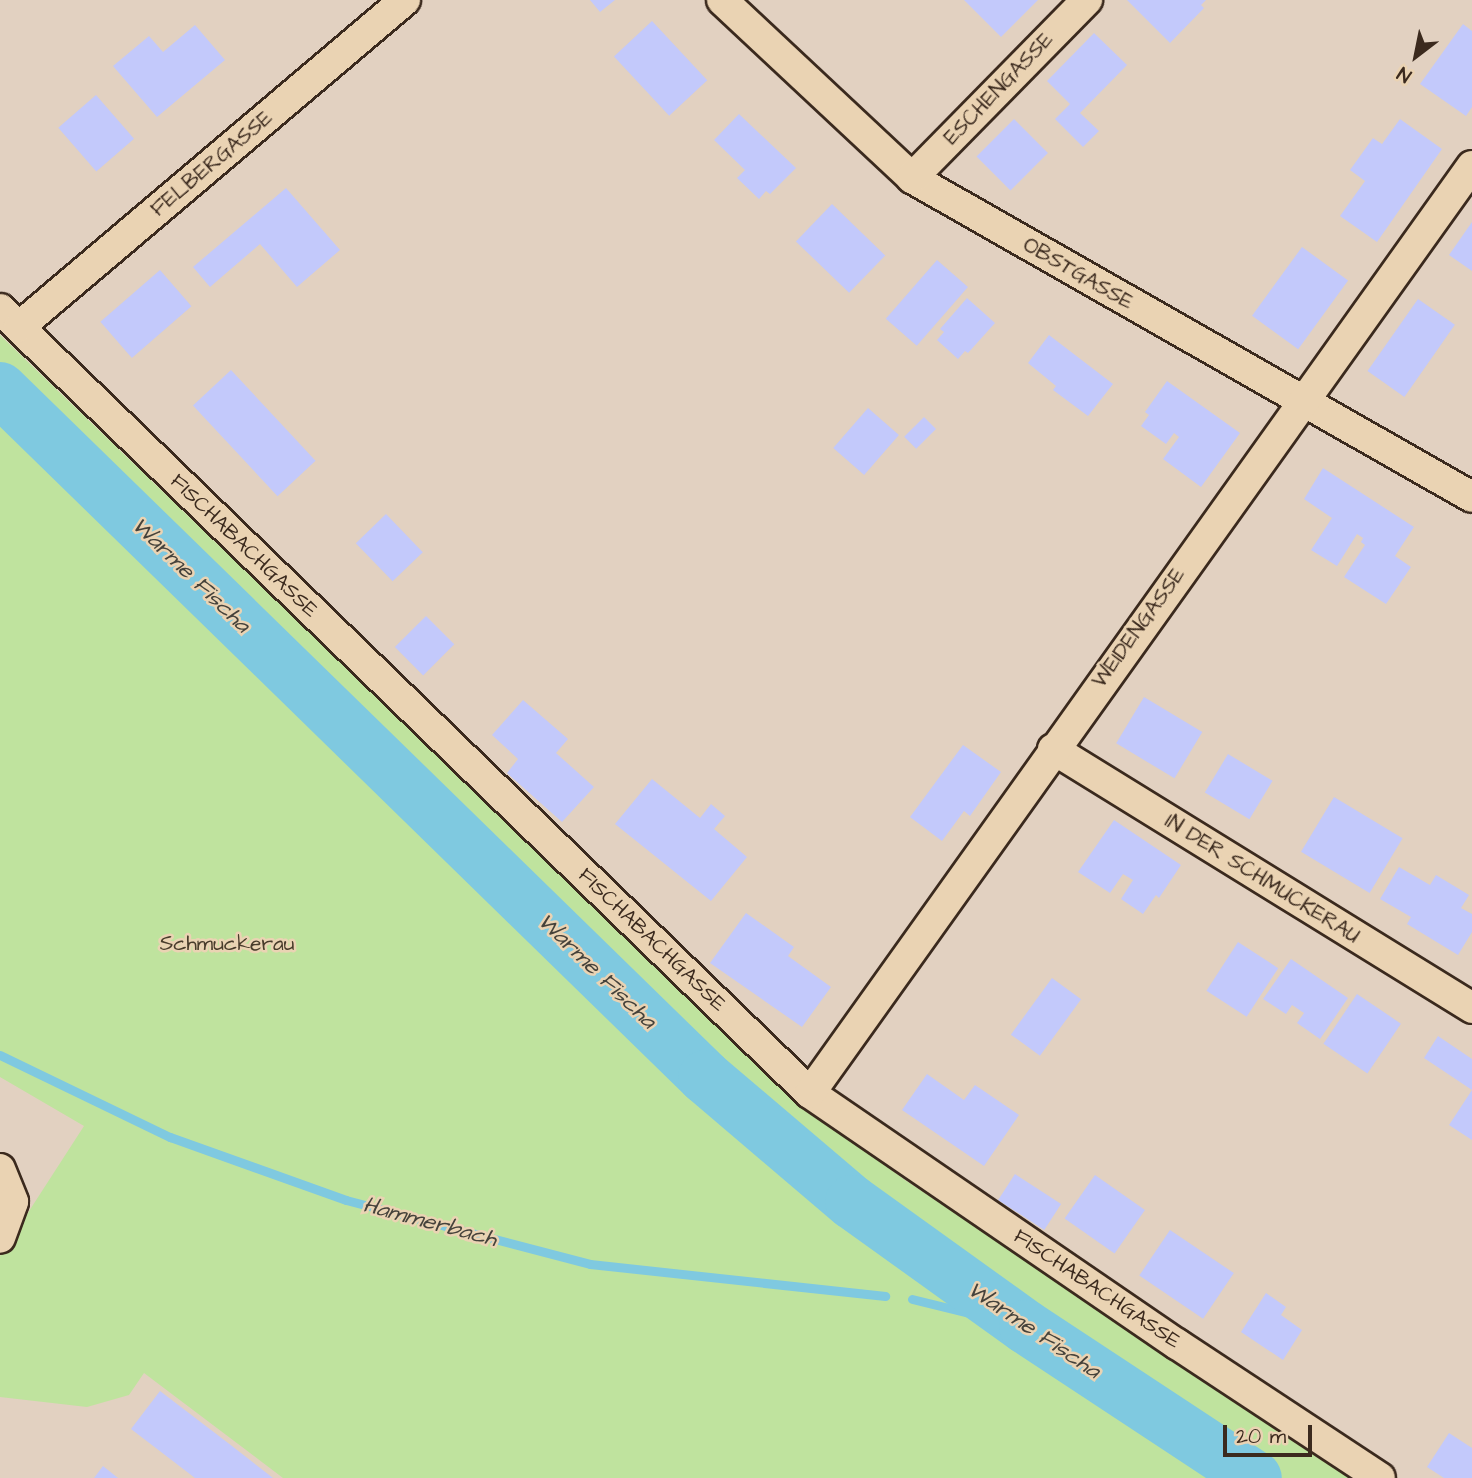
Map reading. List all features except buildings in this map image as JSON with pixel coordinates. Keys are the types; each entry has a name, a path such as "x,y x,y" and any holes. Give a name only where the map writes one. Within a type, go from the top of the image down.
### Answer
{"street":[{"name":"FELBERGASSE","path":"9,318 405,0"},
{"name":"OBSTGASSE","path":"722,0 912,178 1472,497"},
{"name":"ESCHENGASSE","path":"912,178 1087,0"},
{"name":"WEIDENGASSE","path":"810,1093 1472,166"},
{"name":"FISCHABACHGASSE","path":"9,318 810,1093 1177,1344 1380,1478"},
{"name":"IN DER SCHMUCKERAU","path":"1053,750 1472,1008"},
{"path":"0,1169 13,1202 0,1238"}],"green space":[{"name":"Schmuckerau","path":"0,335 788,1093 905,1180 1357,1478 283,1478 144,1373 129,1395 87,1407 0,1397 0,1256 84,1126 0,1077"}],"waterway":[{"name":"Warme Fischa","path":"0,389 705,1077 852,1202 1026,1327 1255,1478"},
{"name":"Hammerbach","path":"0,1055 170,1137 346,1200 590,1264 885,1296"},
{"name":"Hammerbach","path":"912,1299 1026,1327"}]}
